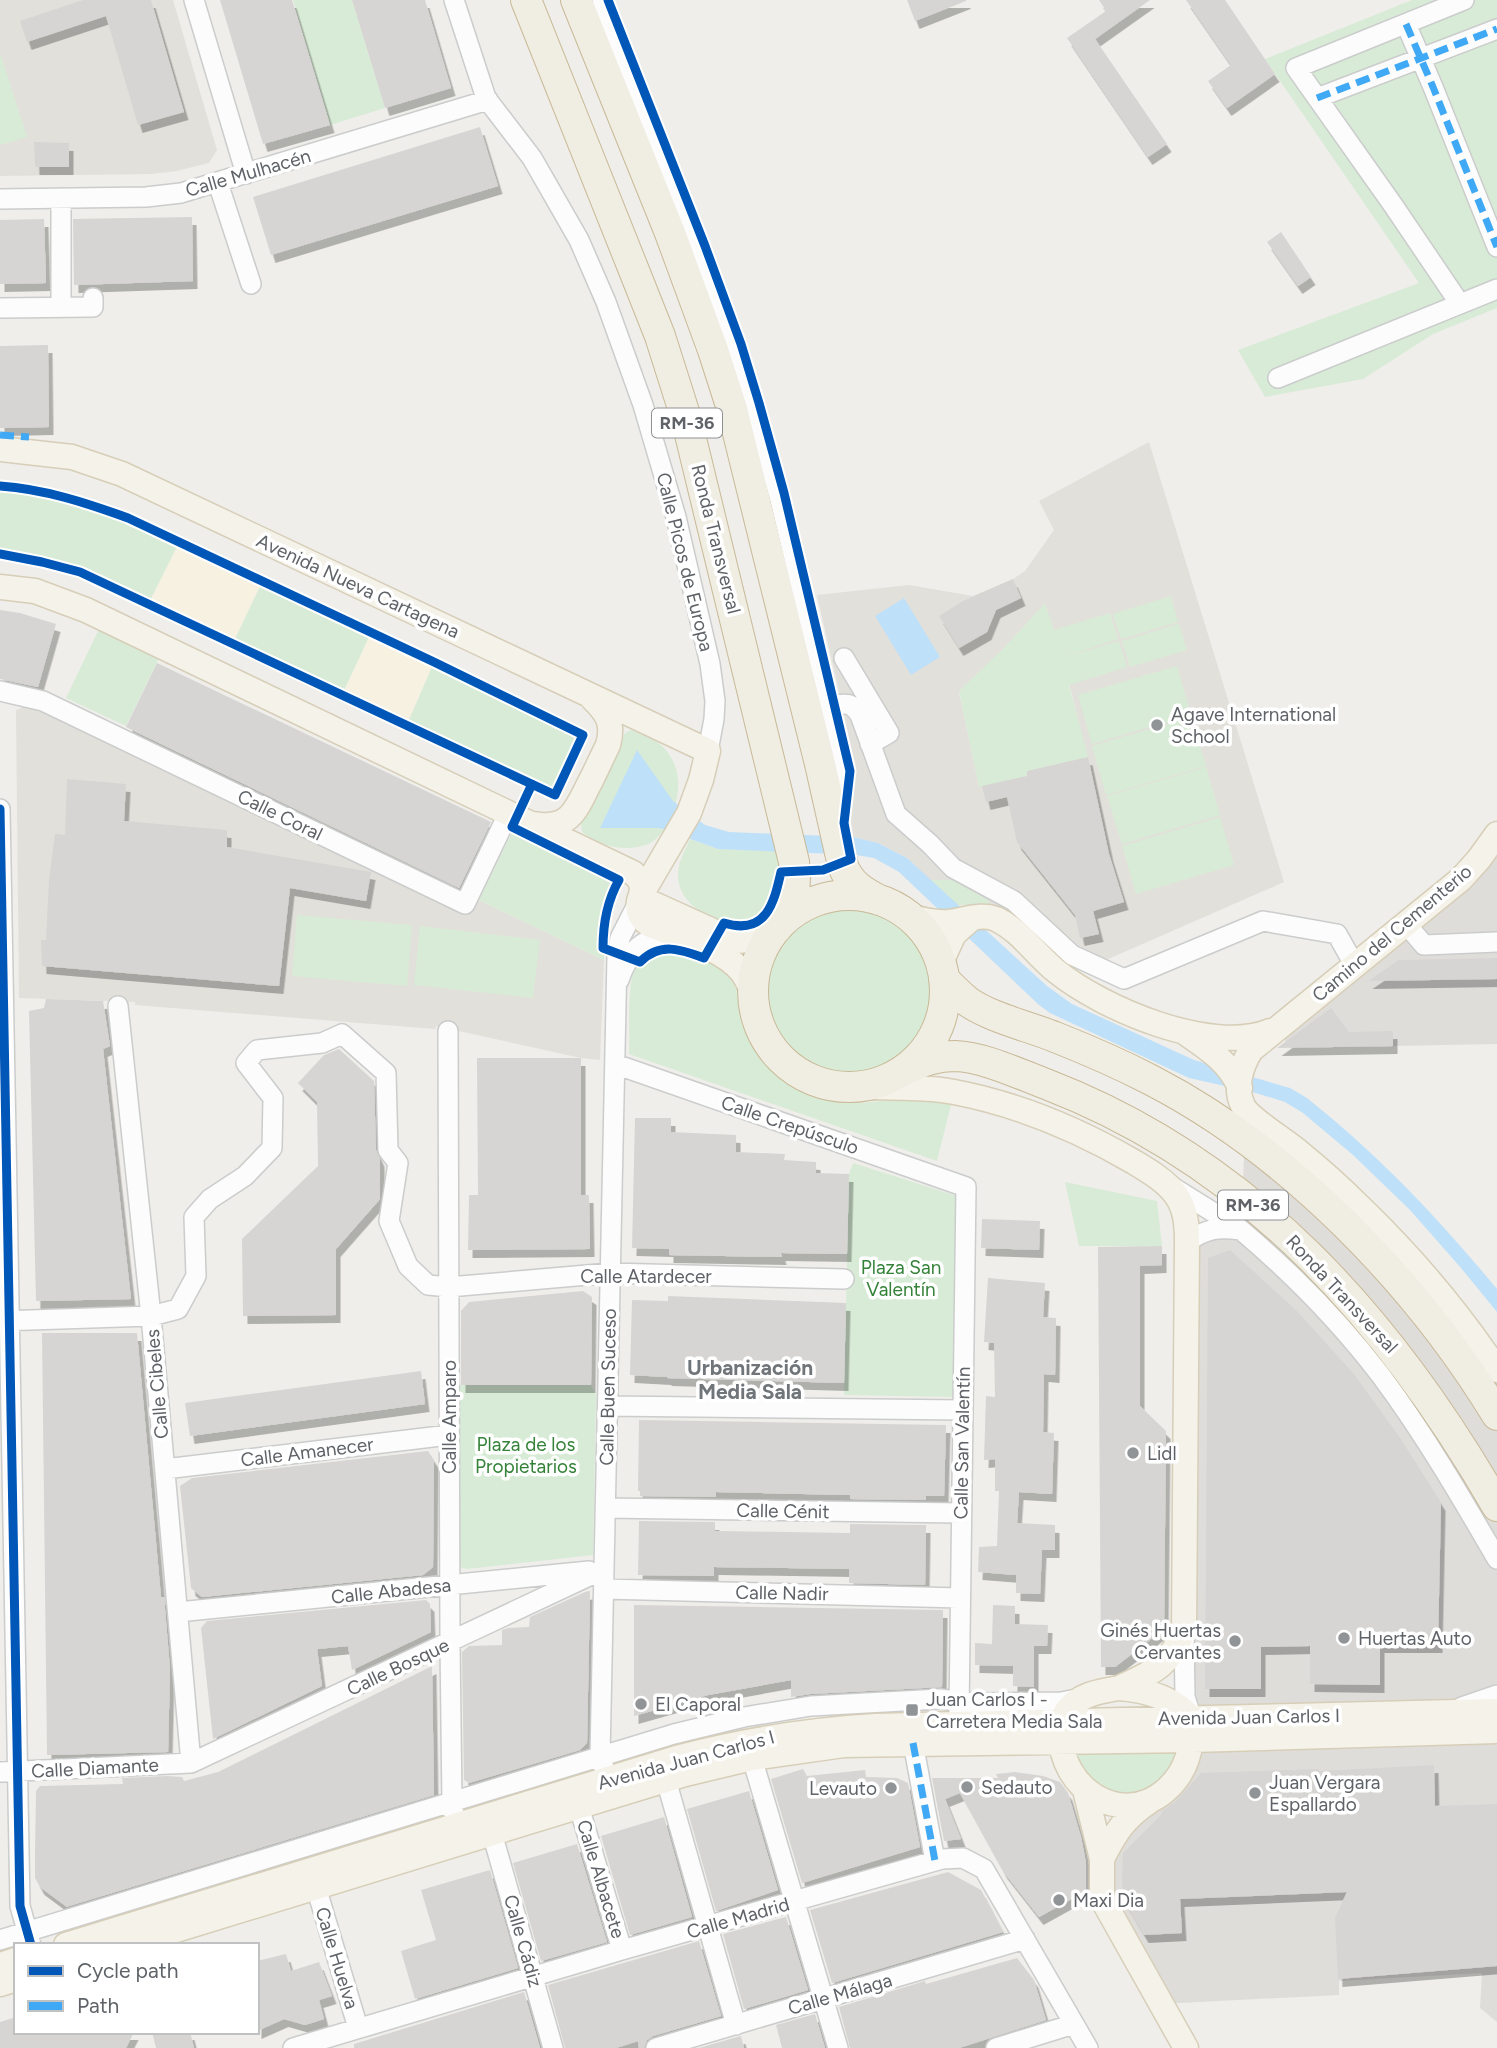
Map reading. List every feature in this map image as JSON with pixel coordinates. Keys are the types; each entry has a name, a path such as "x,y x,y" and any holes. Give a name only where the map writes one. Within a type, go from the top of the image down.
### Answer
{"highway":[{"name":"Ronda Transversal","path":"526,0 660,336 686,418 794,862 794,898 789,913 775,931"},
{"name":"RM-36","path":"576,0 670,233 732,409 844,866 851,881 866,893 907,915 930,940 942,971 944,1001 935,1034 918,1057 904,1070 882,1081 852,1087 817,1082 786,1063 768,1041 755,1007 754,990 758,962 775,931 802,908 826,898 853,895 879,900"},
{"name":"RM-36","path":"942,971 975,1005 1087,1049 1161,1086 1226,1125 1291,1175 1323,1202 1410,1297 1455,1352 1497,1415"},
{"name":"Ronda Transversal","path":"904,1070 930,1060 954,1056 1018,1073 1081,1098 1127,1121 1183,1153 1233,1189 1281,1228 1332,1278 1382,1334 1444,1419 1497,1506"}],"main road":[{"name":"Avenida Nueva Cartagena","path":"0,449 72,457 122,474 708,751"},
{"path":"0,587 34,590 67,602 533,824 633,873 642,884 640,898"},
{"path":"533,824 556,824 571,816 608,745 608,718 605,710 592,698"},
{"path":"640,898 694,800 708,751"},
{"name":"Camino del Cementerio","path":"1240,1088 1240,1072 1247,1057 1258,1044 1461,879 1497,834"},
{"path":"671,846 666,863 666,888 685,929"},
{"path":"640,898 709,949 733,963 747,979 755,1007"},
{"path":"907,915 937,922 987,917 1000,921 1057,972 1080,988 1129,1013 1183,1031 1232,1039 1251,1037 1280,1027"},
{"path":"942,971 954,934 972,918"},
{"path":"685,929 742,942 756,940 775,931"},
{"path":"1183,1031 1218,1057 1230,1071 1240,1088 1241,1104 1245,1109 1300,1153 1386,1233 1455,1313 1497,1370"},
{"path":"852,1087 942,1091 1008,1106 1076,1132 1120,1154 1164,1182 1176,1194 1183,1210 1187,1242 1184,1630 1172,1656 1151,1672 1119,1688 1093,1693 1067,1710 1061,1732 1066,1761 1081,1786 1102,1859 1102,1895 1105,1904 1186,2048"},
{"path":"1102,1859 1122,1823 1180,1776 1188,1760 1192,1729 1185,1711 1165,1699 1141,1691 1119,1688"},
{"name":"Avenida Juan Carlos I","path":"1192,1729 1497,1711"},
{"name":"Avenida Juan Carlos I","path":"133,1943 313,1879 454,1814 604,1768 783,1734 874,1726 960,1734 1192,1729 1497,1731"},
{"path":"960,1734 1006,1758 1042,1758 1063,1769 1101,1800 1139,1804 1153,1799"},
{"name":"Avenida Juan Carlos I","path":"72,1943 492,1833 666,1780 752,1758 835,1746 914,1743 960,1734"},
{"name":"Avenida Juan Carlos I","path":"0,1965 5,1946"}],"street":[{"path":"194,0 246,174"},
{"name":"Calle Picos de Europa","path":"454,0 488,100 532,158 574,230 606,302 643,405 676,517 710,664 715,701 708,751"},
{"path":"602,0 738,351 780,500 841,763 838,841"},
{"path":"1460,304 1296,68 1464,0"},
{"path":"1406,24 1497,247"},
{"path":"1317,98 1497,29"},
{"name":"Calle Mulhacén","path":"0,199 164,195 218,183 488,100"},
{"path":"218,183 251,284"},
{"path":"61,198 61,306"},
{"path":"1278,377 1497,289"},
{"path":"0,307 93,307 93,298"},
{"path":"844,658 889,733 870,744"},
{"name":"Calle Coral","path":"0,691 43,701 465,904 509,813"},
{"path":"829,706 847,703 854,706 865,726 896,814 953,868 1014,901 1072,956 1124,979 1263,921 1337,934 1355,966"},
{"path":"0,809 9,1772 20,1906 29,1938"},
{"name":"Calle Buen Suceso","path":"604,1768 604,1579 616,995 618,947 640,898"},
{"path":"1406,924 1424,944 1497,943"},
{"path":"616,995 627,960 641,944 650,938 685,929"},
{"name":"Calle Cibeles","path":"118,1006 151,1316 191,1763"},
{"name":"Calle Amparo","path":"448,1031 450,1643 454,1814"},
{"path":"5,1321 151,1316 178,1309 196,1276 194,1217 210,1199 245,1176 272,1149 273,1098 246,1063 257,1050 322,1043 342,1034 386,1073 388,1150 398,1163 390,1221 408,1266 428,1285 449,1287"},
{"name":"Calle Crepúsculo","path":"615,1064 966,1186"},
{"path":"1164,1182 1241,1230 1263,1248 1362,1352 1421,1433 1497,1559"},
{"name":"Calle San Valentín","path":"960,1734 966,1186"},
{"path":"1187,1242 1212,1228 1241,1230"},
{"name":"Calle Atardecer","path":"449,1287 610,1273 844,1279"},
{"path":"608,1406 963,1410"},
{"name":"Calle Amanecer","path":"165,1469 449,1435"},
{"name":"Calle Cénit","path":"606,1508 961,1513"},
{"name":"Calle Abadesa","path":"178,1612 450,1585 604,1579"},
{"name":"Calle Nadir","path":"604,1579 960,1598"},
{"name":"Calle Bosque","path":"191,1763 450,1643 604,1579"},
{"path":"1184,1630 1185,1697 1192,1729"},
{"path":"1447,1712 1497,1695"},
{"name":"Avenida Juan Carlos I","path":"604,1768 710,1724 779,1711 841,1704 959,1700 976,1703 1032,1703 1083,1698"},
{"path":"914,1743 935,1861"},
{"path":"752,1758 838,2048"},
{"name":"Calle Diamante","path":"9,1772 191,1763"},
{"path":"666,1780 736,2025"},
{"name":"Calle Albacete","path":"579,1807 622,1950"},
{"name":"Avenida Juan Carlos I","path":"5,1946 29,1938 50,1924 454,1814"},
{"name":"Calle Cádiz","path":"492,1833 553,2048"},
{"name":"Calle Madrid","path":"293,2048 935,1861 963,1858 984,1869 1088,2048"},
{"name":"Calle Huelva","path":"313,1879 358,2028"},
{"path":"50,1924 72,1943"},
{"name":"Calle Málaga","path":"656,2048 1025,1940"},
{"path":"996,2048 1074,2024"}],"shaded area":[{"path":"0,0 173,0 217,150 209,163 151,174 0,176"},
{"name":"Agave International School","path":"1149,442 1284,882 1081,971 1005,908 989,904 956,905 907,858 878,843 853,837 851,822 856,768 817,595 909,585 973,596 1025,571 1054,530 1039,501","holes":["1045,604 1087,757 1027,771 1027,776 979,786 959,692"]},
{"path":"35,703 473,911 479,900 604,960 600,1060 436,1026 435,1029 135,1005 135,1002 19,998 16,710"},
{"path":"1497,834 1497,1044 1288,1048 1280,1027"},
{"path":"1245,1109 1497,1370 1497,2022 1480,2008 1482,1973 1339,1981 1339,1995 1160,2004 1105,1904 1110,1841 1174,1783 1187,1242 1242,1229"}],"green space":[{"path":"293,0 352,0 385,108 330,125"},
{"path":"1412,0 1497,0 1497,308 1433,334 1363,379 1265,397 1238,350 1419,283 1265,59"},
{"path":"0,53 27,137 0,145"},
{"path":"0,486 47,493 92,506 179,543 149,603 80,572 0,554"},
{"path":"262,582 371,633 342,695 233,643"},
{"path":"1171,596 1178,622 1121,639 1113,614"},
{"path":"1045,603 1054,630 1110,613 1118,639 1061,658 1119,641 1127,667 1069,685 1088,757 1027,771 1027,776 979,787 959,691 1005,647"},
{"path":"1179,624 1187,650 1130,667 1122,641"},
{"path":"99,629 159,658 126,726 66,698"},
{"path":"434,662 583,735 555,795 407,724"},
{"path":"1177,666 1191,715 1092,744 1078,695"},
{"path":"1191,717 1206,766 1106,795 1092,746"},
{"path":"631,730 664,748 675,766 678,786 675,805 659,835 640,847 622,848 589,837 582,832 581,823 625,733"},
{"path":"1206,767 1220,815 1122,844 1107,796"},
{"path":"1220,817 1234,865 1136,894 1122,846"},
{"path":"514,828 620,879 606,915 604,960 479,900"},
{"path":"690,839 718,849 776,851 779,886 765,915 752,924 736,926 702,913 688,901 679,885 678,875 680,861"},
{"path":"930,880 952,880 988,900 989,904 956,905"},
{"path":"849,896 885,904 902,912 916,924 928,938 936,955 944,991 936,1027 928,1044 916,1058 902,1070 885,1078 849,1086 813,1078 796,1070 782,1058 770,1044 762,1027 754,991 762,955 770,938 782,924 796,912 813,904"},
{"path":"297,915 412,925 407,986 292,976"},
{"path":"420,926 540,940 533,998 414,985"},
{"path":"669,948 705,958 728,974 736,989 742,1022 753,1048 770,1070 793,1087 811,1096 840,1103 926,1099 951,1105 937,1161 629,1054 630,1000 634,971 648,954"},
{"name":"Plaza San Valentín","path":"853,1163 957,1196 953,1397 844,1395 849,1174"},
{"path":"1065,1182 1157,1201 1162,1246 1079,1246"},
{"name":"Plaza de los Propietarios","path":"459,1385 591,1385 596,1395 593,1555 467,1569 457,1566"},
{"path":"1192,1740 1180,1775 1112,1803 1063,1752"}],"sand":[{"path":"179,543 262,582 233,643 149,603"},
{"path":"371,633 434,662 407,724 342,695"}],"water":[{"path":"904,598 940,657 911,675 875,616"},
{"path":"637,750 673,801 705,825 729,832 853,837 878,843 907,858 1047,986 1072,1004 1194,1060 1290,1088 1307,1098 1407,1188 1453,1238 1497,1289 1497,1312 1410,1210 1353,1155 1303,1113 1285,1102 1256,1093 1189,1078 1050,1013 899,872 874,858 718,849 660,828 600,828"}],"building":[{"path":"83,0 151,0 184,112 138,125 106,16 27,42 20,21"},
{"path":"220,0 292,0 330,125 263,144"},
{"path":"352,0 425,0 451,88 385,108"},
{"path":"907,0 966,0 966,1 915,21"},
{"path":"1099,0 1150,0 1095,39 1167,144 1148,157 1067,38 1106,11"},
{"path":"1186,0 1225,0 1275,74 1227,108 1208,81 1231,65"},
{"path":"480,127 498,186 271,255 253,197"},
{"path":"34,142 69,143 69,167 35,167"},
{"path":"192,217 193,281 74,285 73,219"},
{"path":"44,219 46,283 0,284 0,220"},
{"path":"1281,232 1311,277 1298,286 1267,242"},
{"path":"48,345 49,427 0,428 0,346"},
{"path":"1013,579 1021,598 996,610 987,632 959,648 939,616 963,601"},
{"path":"0,610 56,624 38,687 0,679"},
{"path":"157,663 491,822 459,888 126,727"},
{"path":"1088,757 1109,854 1124,902 1093,911 1099,934 1080,938 1075,915 1017,842 1007,797 986,802 982,786 1027,776 1027,771"},
{"path":"67,779 126,784 124,821 227,830 227,847 371,872 366,901 290,888 279,986 42,966 41,940 46,940 55,834 65,835"},
{"path":"1497,958 1497,979 1368,981 1399,960"},
{"path":"46,999 103,1001 110,1046 103,1049 131,1299 36,1301 29,1011 44,1008"},
{"path":"1331,1008 1349,1032 1393,1031 1393,1046 1277,1048"},
{"path":"339,1049 374,1081 380,1199 336,1249 336,1315 243,1316 242,1239 318,1166 317,1102 298,1083 324,1055"},
{"path":"477,1058 581,1058 581,1195 589,1195 590,1249 468,1250 469,1195 478,1195"},
{"path":"635,1118 671,1118 671,1132 736,1135 736,1152 785,1154 784,1160 816,1162 816,1173 849,1174 847,1254 781,1253 782,1257 669,1255 669,1249 632,1248"},
{"path":"982,1219 1040,1221 1039,1250 981,1248"},
{"path":"1162,1246 1162,1265 1140,1266 1140,1406 1166,1431 1164,1629 1115,1667 1101,1667 1098,1247"},
{"path":"1230,1250 1297,1311 1354,1374 1398,1435 1441,1503 1438,1645 1380,1645 1380,1685 1310,1684 1310,1646 1261,1647 1261,1689 1205,1689 1208,1258"},
{"path":"988,1278 1045,1283 1043,1317 1056,1318 1055,1375 1044,1374 1043,1432 1054,1433 1052,1494 1019,1492 1017,1523 1055,1525 1055,1550 1042,1550 1040,1594 1016,1593 1016,1575 978,1572 979,1547 997,1546 999,1491 995,1491 995,1459 984,1460 986,1396 995,1397 994,1343 984,1342"},
{"path":"583,1291 592,1297 591,1385 461,1385 461,1311 469,1302"},
{"path":"668,1296 846,1303 844,1383 630,1375 632,1300 668,1301"},
{"path":"42,1333 137,1333 170,1669 168,1752 47,1755"},
{"path":"421,1371 425,1404 190,1436 185,1403"},
{"path":"639,1420 946,1425 944,1496 926,1496 926,1500 850,1499 850,1495 716,1492 716,1497 640,1496"},
{"path":"428,1451 434,1460 433,1567 423,1575 202,1597 191,1588 180,1486 192,1478"},
{"path":"639,1521 715,1522 715,1531 850,1533 850,1524 926,1525 925,1585 849,1583 849,1569 714,1567 714,1576 638,1575"},
{"path":"590,1591 587,1743 580,1750 469,1783 464,1780 462,1652 469,1646 502,1645 502,1630 529,1627 530,1617"},
{"path":"426,1600 430,1604 431,1632 352,1670 348,1646 317,1649 322,1686 213,1739 201,1628 207,1621"},
{"path":"634,1605 943,1610 942,1687 791,1697 791,1680 708,1695 634,1716"},
{"path":"993,1605 1015,1606 1015,1624 1048,1625 1047,1646 1034,1646 1034,1687 1013,1686 1013,1666 975,1665 975,1643 992,1644"},
{"path":"432,1666 434,1795 67,1907 40,1887 35,1878 36,1791 40,1786 123,1784 122,1778 167,1776 182,1777 184,1781 218,1772"},
{"path":"1434,1765 1435,1806 1497,1804 1497,1966 1338,1979 1335,1918 1347,1892 1180,1899 1182,1933 1144,1935 1124,1901 1123,1853 1201,1773"},
{"path":"803,1769 807,1776 865,1770 866,1777 897,1778 908,1783 920,1847 802,1883 771,1779"},
{"path":"1015,1772 1043,1776 1060,1782 1068,1793 1086,1863 1086,1891 1039,1917 1003,1871 960,1793 945,1799 961,1839 944,1841 932,1778 998,1778 996,1774"},
{"path":"749,1791 778,1890 716,1911 687,1809"},
{"path":"664,1817 692,1917 630,1935 601,1836"},
{"path":"577,1844 607,1942 541,1961 513,1863"},
{"path":"490,1870 518,1968 415,1999 401,1951 436,1940 421,1890"},
{"path":"948,1872 981,1890 1003,1932 832,1983 810,1910"},
{"path":"786,1917 808,1990 744,2009 723,1934"},
{"path":"699,1941 721,2016 653,2036 647,2040 644,2048 639,2048 638,2041 616,2048 565,2048 548,1985"},
{"path":"286,1954 291,1971 319,1962 332,1996 319,2000 324,2019 305,2025 284,2019 259,2030 259,1961"},
{"path":"1017,1958 1034,1980 1046,2020 959,2048 850,2048 839,2007 925,1981 926,1984"},
{"path":"524,1992 540,2048 354,2048 354,2044"},
{"path":"815,2014 825,2048 782,2048 776,2025"},
{"path":"14,2018 14,2034 133,2034 126,2048 0,2048 0,2022"},
{"path":"152,2034 190,2034 194,2048 156,2048"},
{"path":"741,2036 744,2048 699,2048 737,2037"}],"marked path":[{"path":"1406,24 1497,247"},
{"path":"1317,98 1497,29"},
{"path":"0,435 29,437"},
{"path":"913,1743 935,1861"}],"cycle path":[{"path":"532,784 512,827 619,880 606,913 603,948 640,962 655,952 670,949 704,958 724,923 750,925 766,914 781,872 823,870 851,859 844,823 850,771 784,493 759,403 741,344 705,246 608,0"},
{"path":"0,486 33,490 128,518 583,735 555,795 80,572 0,554"},
{"path":"0,809 20,1906 30,1943"}],"place":[{"name":"Agave International School","path":"1157,725"},
{"name":"Lidl","path":"1133,1453"},
{"name":"Huertas Auto","path":"1344,1638"},
{"name":"Ginés Huertas Cervantes","path":"1235,1641"},
{"name":"El Caporal","path":"641,1704"},
{"name":"Juan Carlos I - Carretera Media Sala","path":"912,1710"},
{"name":"Sedauto","path":"967,1787"},
{"name":"Levauto","path":"891,1788"},
{"name":"Juan Vergara Espallardo","path":"1255,1793"},
{"name":"Maxi Dia","path":"1059,1900"}],"district":[{"name":"Urbanización Media Sala","path":"750,1379"}]}
